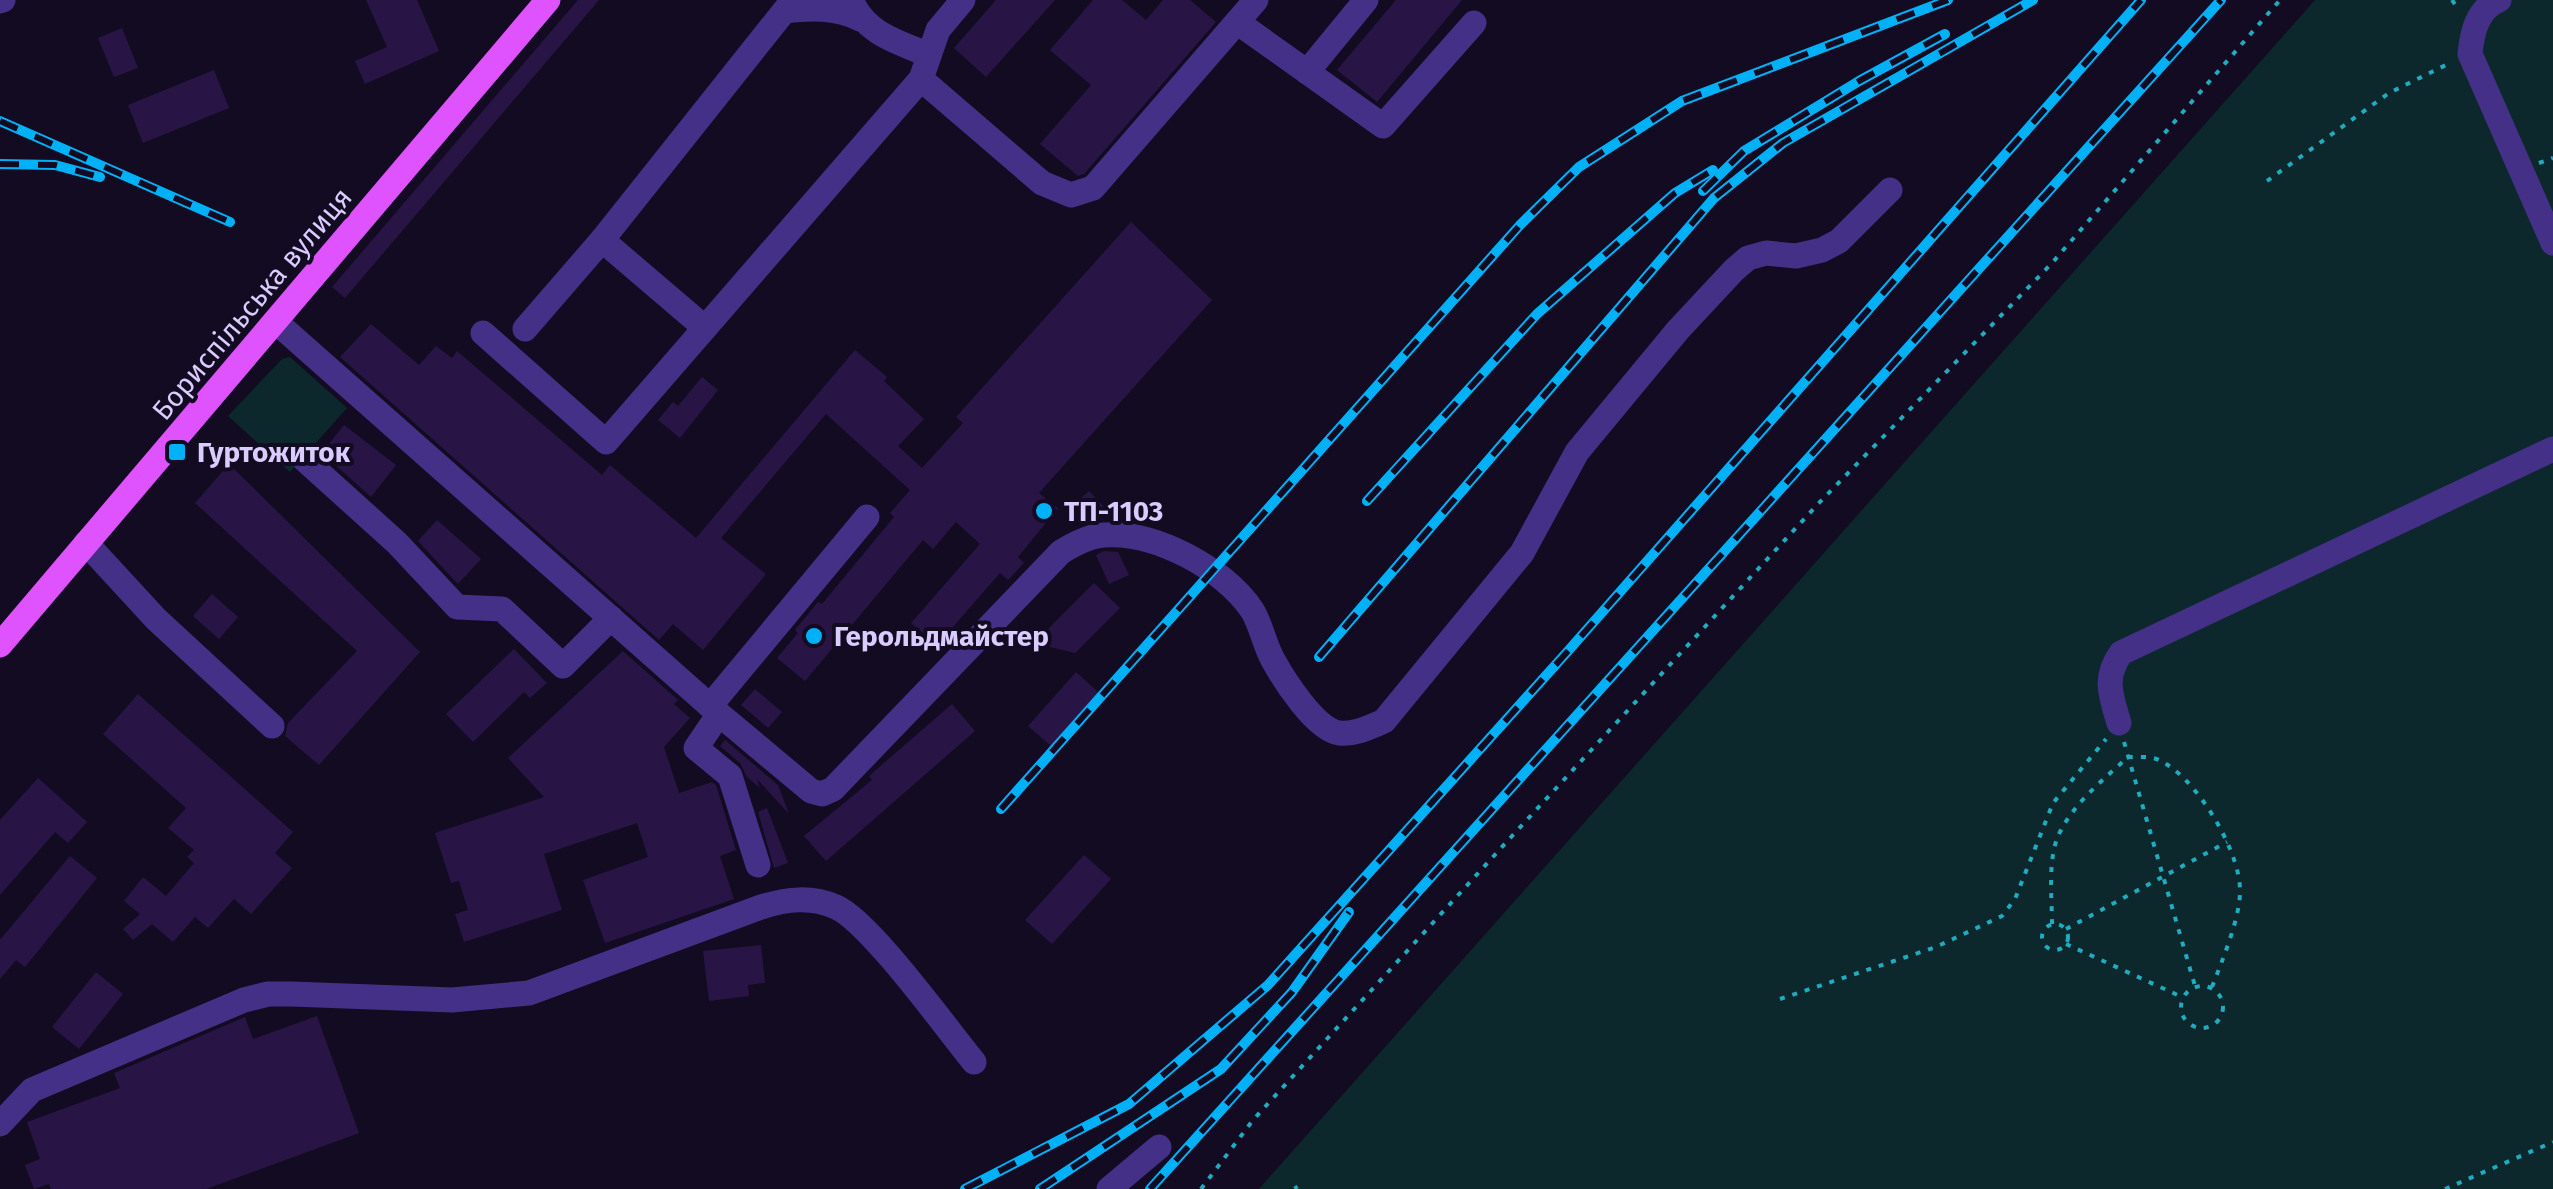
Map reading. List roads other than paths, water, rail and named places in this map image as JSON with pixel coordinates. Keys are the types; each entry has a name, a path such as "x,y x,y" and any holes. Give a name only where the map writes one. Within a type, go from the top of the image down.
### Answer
{"main road":[{"name":"Бориспільська вулиця","path":"0,645 548,0"}],"lane":[{"path":"482,333 606,442 925,67 938,30 963,0"},
{"path":"1307,72 1366,0"},
{"path":"2499,0 2490,4 2472,30 2470,54 2553,243"},
{"path":"525,330 602,240 789,5 850,14 855,10 874,32 925,67 1042,183 1072,196 1093,188 1243,8 1307,72 1383,126 1474,23"},
{"path":"276,322 715,710 811,791 822,794 833,789 1061,552 1102,534 1131,537 1173,549 1211,569 1252,610 1272,658 1322,726 1340,733 1384,722 1522,553 1578,452 1678,330 1734,270 1748,258 1766,252 1796,256 1822,250 1839,240 1890,190"},
{"path":"602,240 705,328"},
{"path":"2119,724 2107,682 2121,653 2553,449"},
{"path":"305,460 397,542 458,607 502,609 563,666 610,618"},
{"path":"758,865 730,776 696,748 715,710 867,517"},
{"path":"86,544 156,620 272,726"},
{"path":"0,1124 32,1090 244,1000 268,994 452,1000 529,993 762,907 798,899 823,902 854,917 974,1062"},
{"path":"1110,1189 1159,1147"}],"railway":[{"path":"1001,809 1520,225 1579,167 1682,101 1948,0"},
{"path":"1319,657 1714,198 1783,143 2033,0"},
{"path":"965,1189 1129,1104 1268,985 2141,0"},
{"path":"1150,1189 2221,0"},
{"path":"1703,191 1744,151 1945,34"},
{"path":"0,121 230,222"},
{"path":"0,164 55,165 100,177"},
{"path":"1367,501 1537,314 1675,193 1713,170"},
{"path":"1040,1189 1221,1069 1292,992 1349,912"}],"place":[{"name":"Гуртожиток","path":"177,452"},
{"name":"ТП-1103","path":"1044,511"},
{"name":"Герольдмайстер","path":"814,636"}]}
